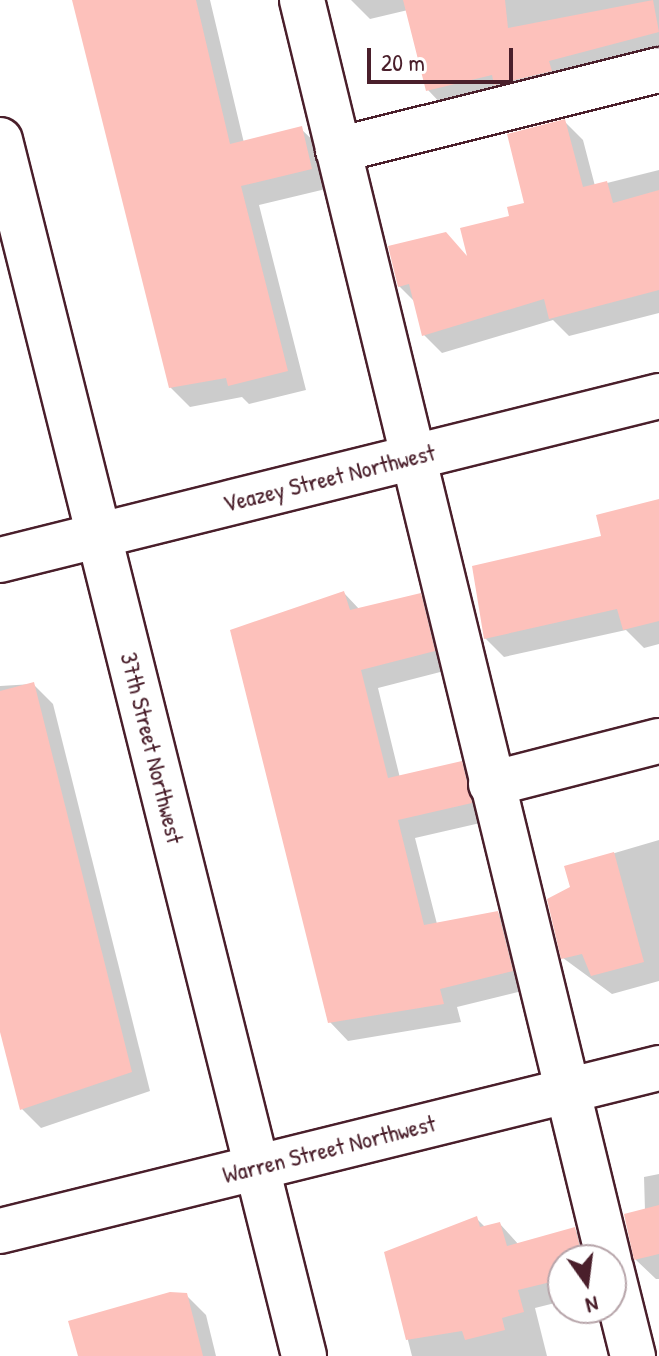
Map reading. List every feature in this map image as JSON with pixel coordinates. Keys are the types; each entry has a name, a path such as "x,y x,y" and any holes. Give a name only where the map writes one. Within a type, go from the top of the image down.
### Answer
{"street":[{"path":"302,0 605,1244"},
{"path":"338,150 659,70"},
{"name":"37th Street Northwest","path":"0,140 304,1356"},
{"name":"Veazey Street Northwest","path":"0,560 659,396"},
{"path":"491,784 659,741"},
{"name":"Warren Street Northwest","path":"0,1231 659,1068"},
{"path":"625,1324 633,1356"}],"building":[{"path":"72,0 196,0 230,144 302,126 312,169 241,186 288,371 228,386 226,378 169,388"},
{"path":"403,0 505,0 508,28 653,0 659,32 549,61 552,71 494,85 492,75 426,91"},
{"path":"565,119 583,187 607,181 613,203 659,190 659,290 549,319 544,299 422,336 409,284 398,287 388,246 446,232 467,256 460,228 509,216 507,207 524,203 507,134"},
{"path":"659,499 659,621 623,630 617,609 484,639 472,566 601,536 596,515"},
{"path":"344,591 350,610 421,593 435,651 361,670 388,778 462,761 472,803 398,820 424,925 498,911 513,971 440,989 444,1004 328,1023 230,630"},
{"path":"34,682 132,1072 20,1110 0,1032 0,691"},
{"path":"614,852 644,962 591,976 582,954 561,959 547,899 570,887 564,866"},
{"path":"659,1205 659,1254 634,1260 624,1214"},
{"path":"477,1216 480,1227 500,1222 507,1246 575,1227 579,1244 547,1244 547,1283 518,1290 524,1312 502,1318 505,1330 465,1340 462,1331 406,1340 384,1252"},
{"path":"170,1292 187,1293 203,1356 78,1356 68,1321"}]}
